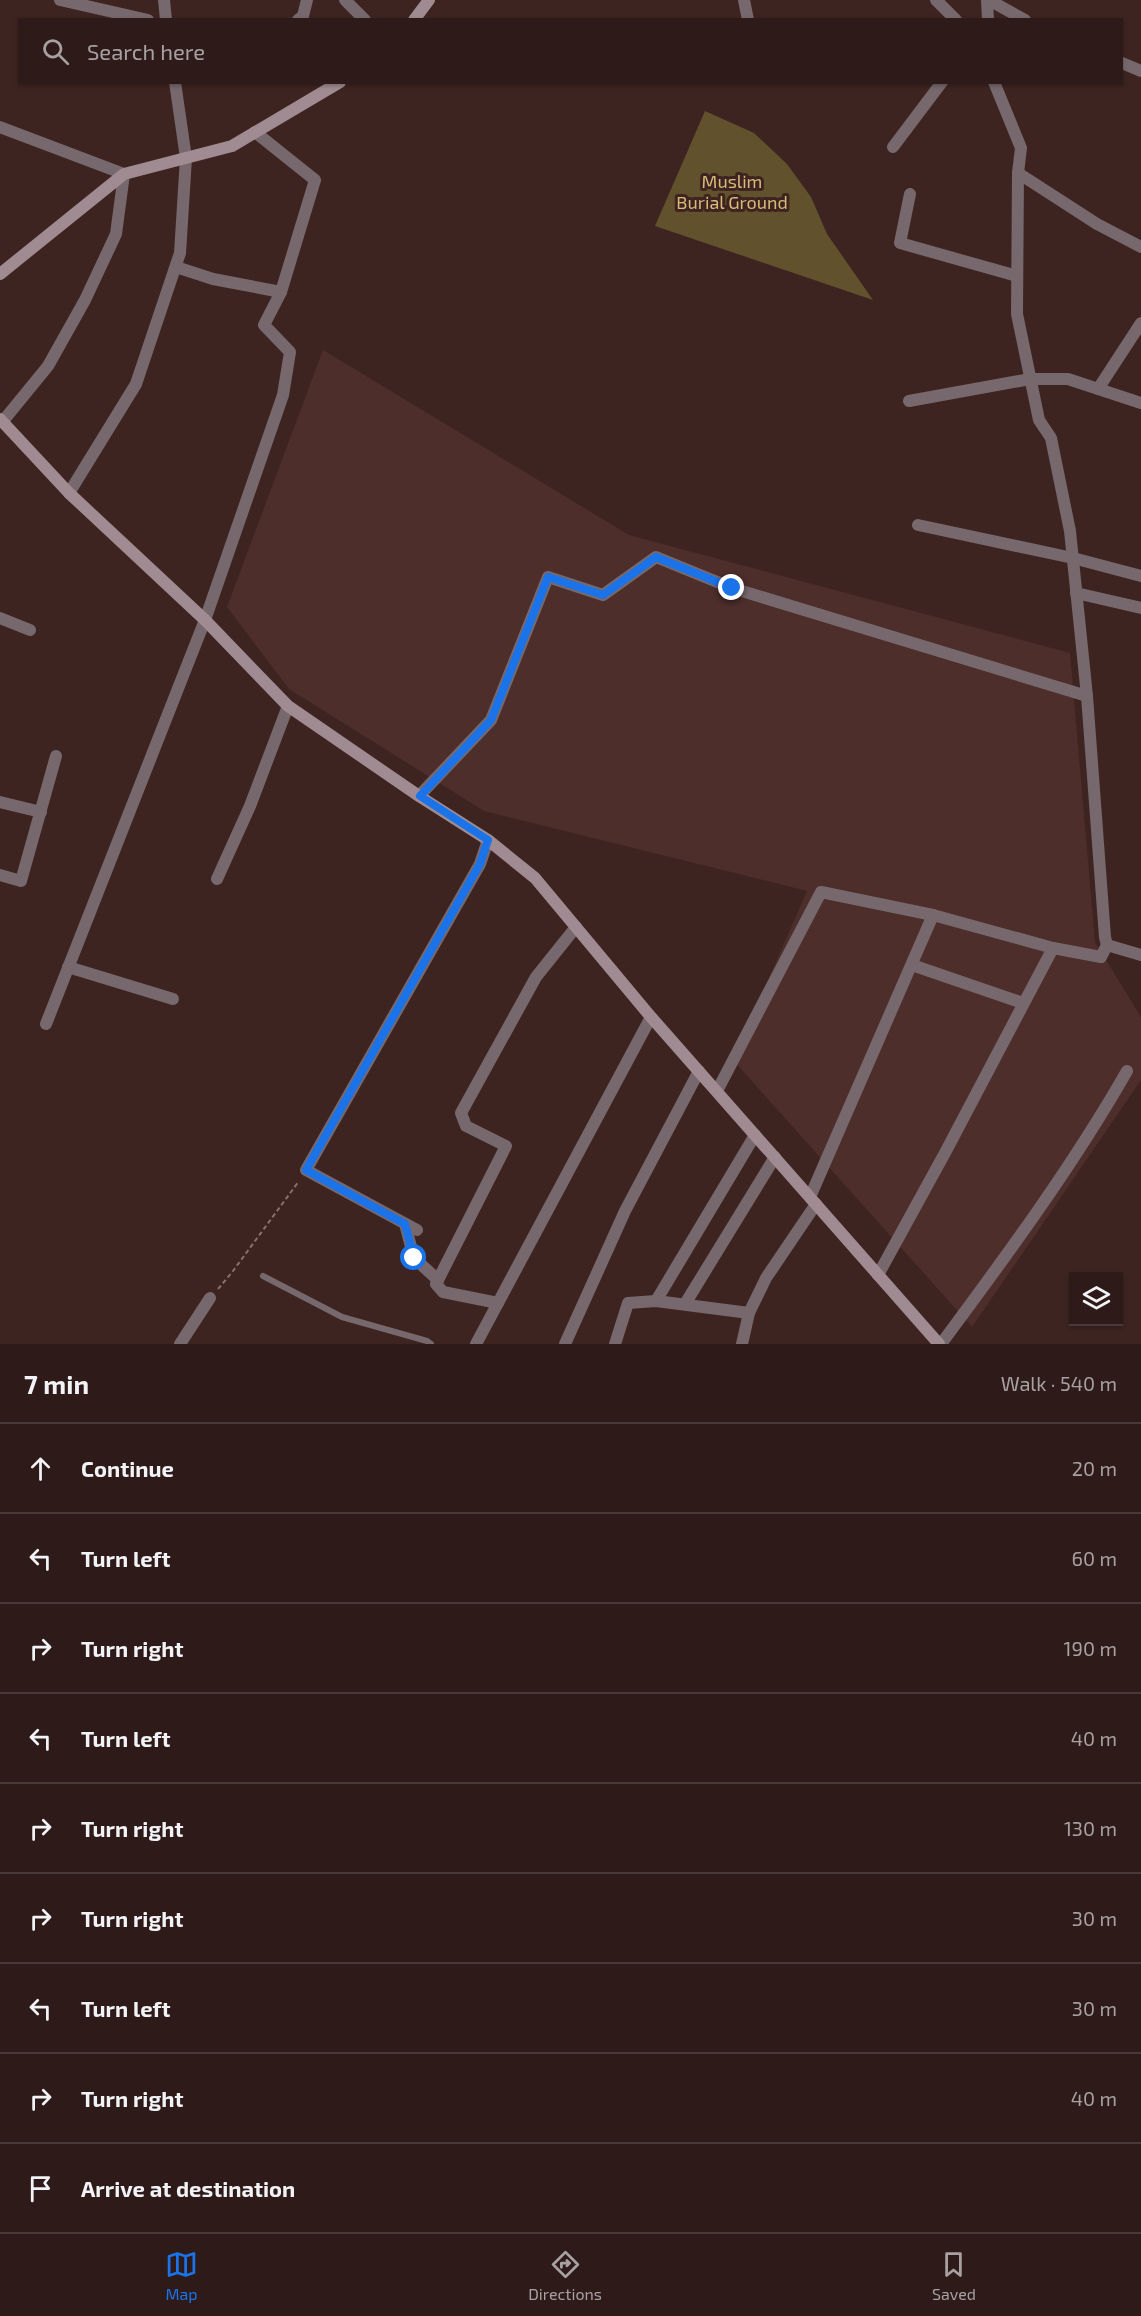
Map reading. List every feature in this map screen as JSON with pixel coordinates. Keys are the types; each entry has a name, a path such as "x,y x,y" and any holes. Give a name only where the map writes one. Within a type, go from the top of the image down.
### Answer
{"main road":[{"path":"416,18 429,0"},
{"path":"0,274 124,174 232,146 337,84"},
{"path":"1,420 69,493 205,620 288,706 488,840 535,878 651,1017 940,1344"}],"street":[{"path":"60,0 139,18"},
{"path":"164,0 166,18"},
{"path":"300,18 307,0"},
{"path":"345,0 364,18"},
{"path":"744,0 748,18"},
{"path":"936,0 954,18"},
{"path":"988,18 988,0 1021,18"},
{"path":"1123,63 1141,71"},
{"path":"69,493 136,384 180,253 186,158 175,84"},
{"path":"893,147 940,84"},
{"path":"717,1091 821,892 933,915 1053,948 1101,957 1107,945 1087,696 1070,531 1051,438 1039,420 1017,314 1018,173 1021,148 994,84"},
{"path":"0,127 124,174 116,234 85,300 48,366 1,420"},
{"path":"46,1024 205,620 283,395 290,352 264,325 280,292 315,180 255,132"},
{"path":"1018,173 1096,224 1141,247"},
{"path":"910,194 900,243 1017,276"},
{"path":"176,267 213,279 280,292"},
{"path":"1098,389 1141,323"},
{"path":"909,401 1030,379 1068,379 1141,403"},
{"path":"918,525 1073,558 1141,576"},
{"path":"420,796 491,720 548,577 603,595 656,557 732,588 1087,696"},
{"path":"1076,593 1141,608"},
{"path":"0,618 30,630"},
{"path":"217,879 250,806 288,706"},
{"path":"0,875 21,881 56,756"},
{"path":"0,802 40,812"},
{"path":"417,1230 306,1170 480,864 488,840"},
{"path":"742,1344 749,1312 766,1278 813,1201 933,915"},
{"path":"498,1303 443,1292 436,1284 506,1146 466,1126 461,1113 536,977 576,927"},
{"path":"1107,945 1141,955"},
{"path":"878,1275 1053,948"},
{"path":"912,965 1023,1003"},
{"path":"68,967 173,999"},
{"path":"476,1344 651,1017"},
{"path":"566,1344 625,1211 699,1071"},
{"path":"940,1344 1018,1241 1086,1140 1127,1071"},
{"path":"656,1301 755,1135"},
{"path":"685,1304 775,1158"},
{"path":"405,1224 414,1258 438,1280"},
{"path":"180,1344 210,1298"},
{"path":"615,1344 628,1303 656,1301 749,1312"}],"lane":[{"path":"262,1276 342,1317 428,1341 431,1344"}],"path":[{"path":"210,1298 233,1271 306,1170"}],"shaded area":[{"path":"323,350 629,535 1070,653 1095,942 1141,1017 1141,1080 972,1327 733,1060 807,891 484,811 289,689 227,607"}],"green space":[{"name":"Muslim Burial Ground","path":"705,111 754,133 787,164 811,197 827,234 873,300 655,226"}],"route":[{"path":"414,1258 405,1224 306,1170 480,864 488,840 420,796 491,720 548,577 603,595 656,557 732,588"}]}
